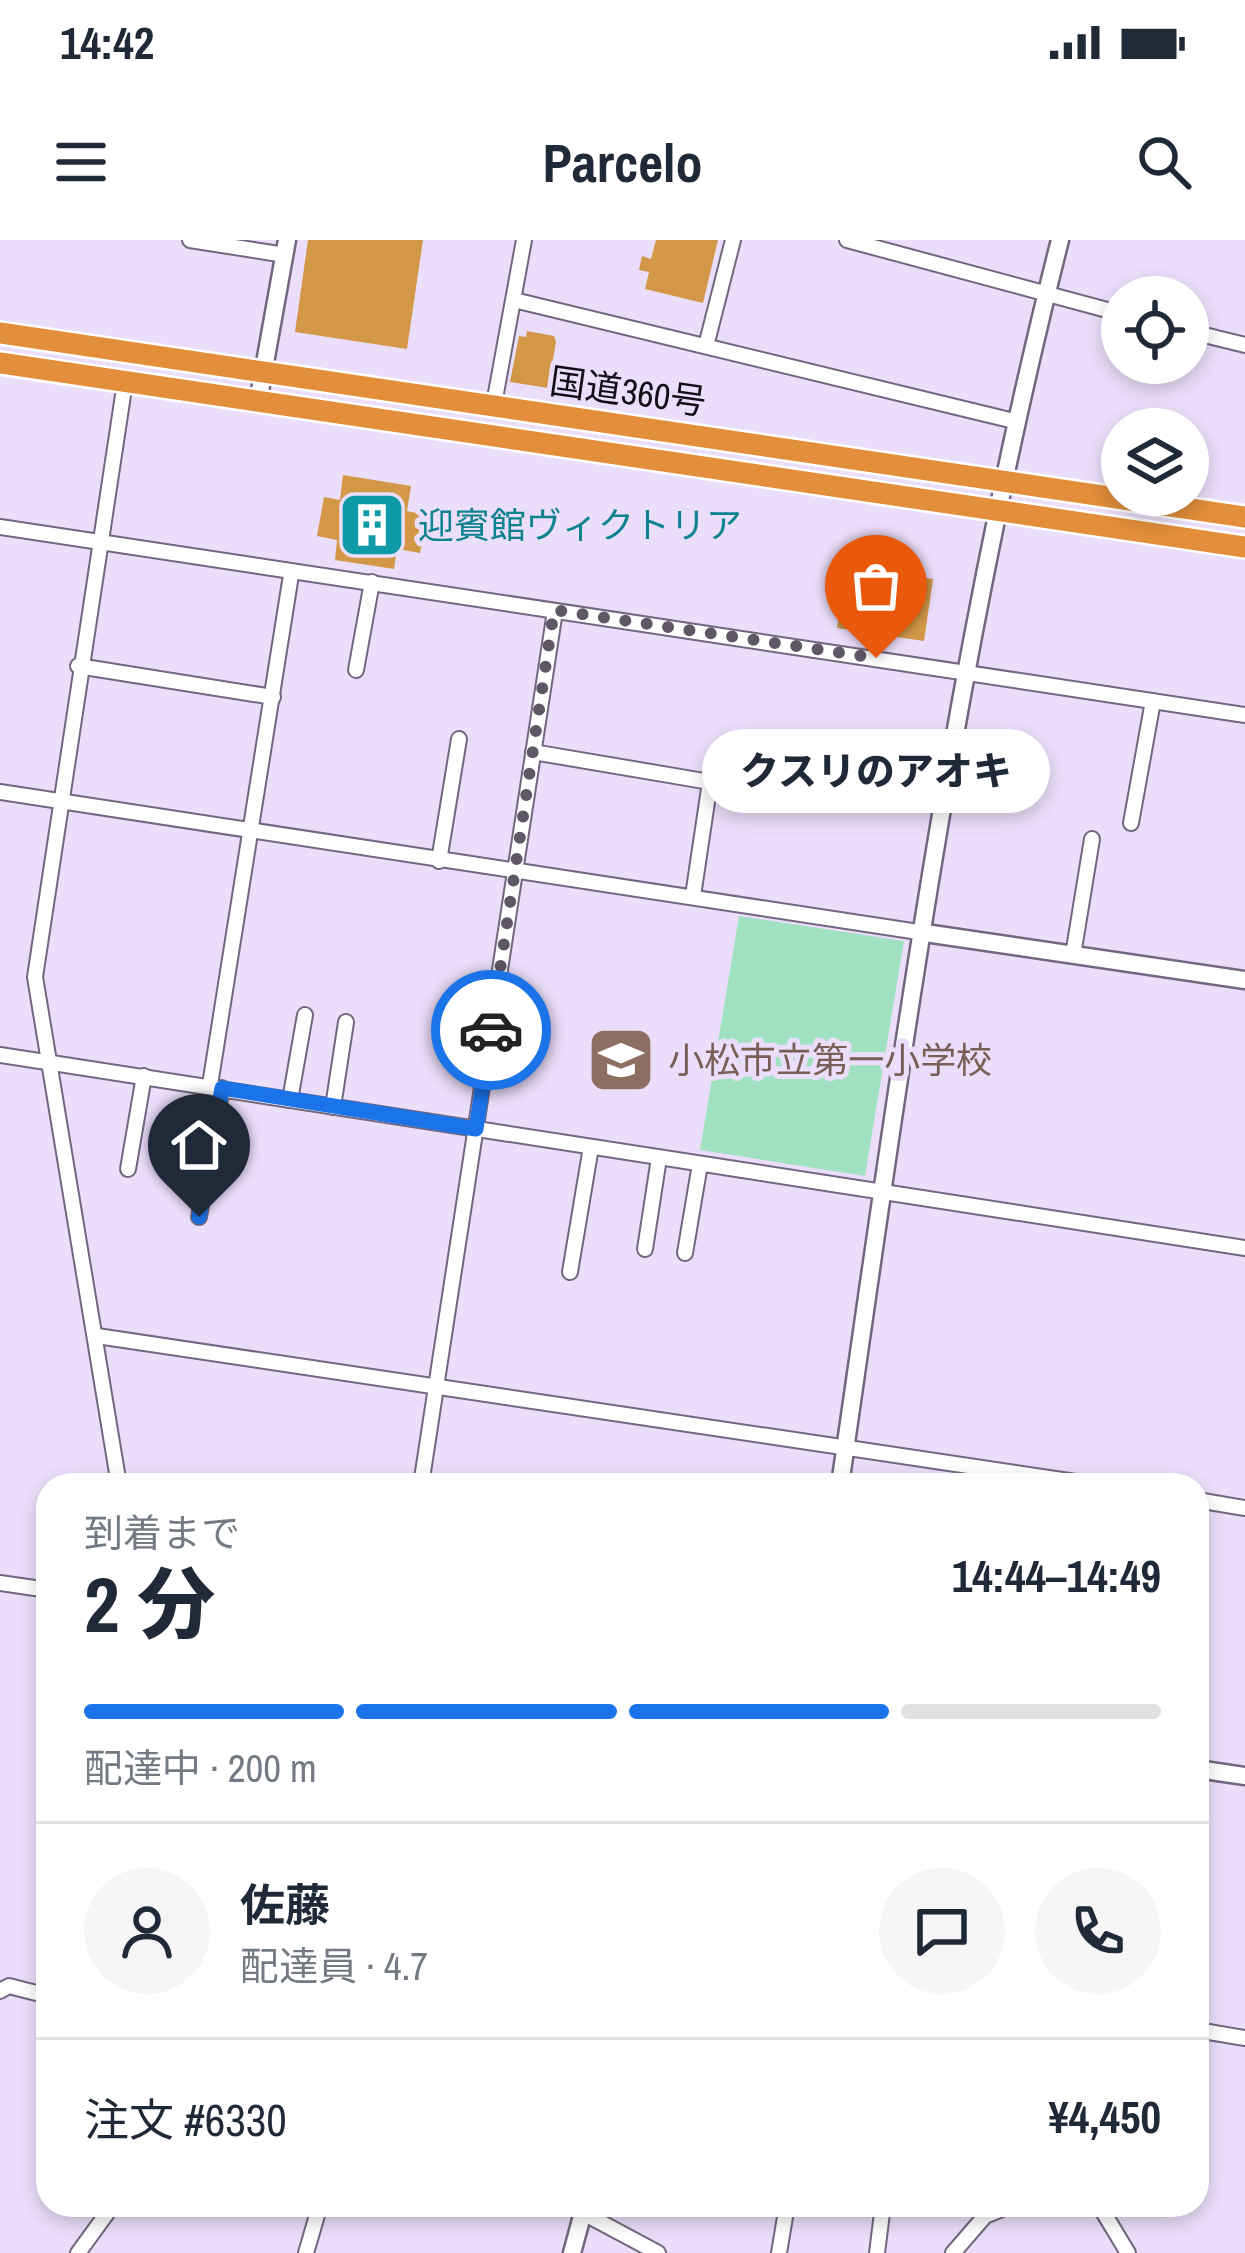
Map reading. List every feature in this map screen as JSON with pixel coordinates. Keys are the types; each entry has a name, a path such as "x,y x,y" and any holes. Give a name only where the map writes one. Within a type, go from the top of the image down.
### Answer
{"highway":[{"name":"国道360号","path":"0,333 1245,517"},
{"name":"国道360号","path":"0,363 1245,547"}],"street":[{"path":"190,240 286,247 258,403"},
{"path":"494,404 524,240"},
{"path":"706,346 733,240"},
{"path":"847,240 1101,308"},
{"path":"842,1473 968,672 1014,421 1060,240"},
{"path":"514,300 1014,421"},
{"path":"1209,336 1245,345"},
{"path":"117,1473 34,976 125,382"},
{"path":"0,527 291,575 372,582 1245,715"},
{"path":"199,1217 291,575"},
{"path":"356,670 372,582"},
{"path":"423,1473 554,610"},
{"path":"78,666 273,697"},
{"path":"1131,823 1153,700"},
{"path":"439,861 459,739"},
{"path":"533,752 710,782 693,896"},
{"path":"0,792 1245,980"},
{"path":"1073,955 1092,839"},
{"path":"290,1100 305,1015"},
{"path":"333,1107 346,1022"},
{"path":"0,1054 1245,1248"},
{"path":"128,1169 144,1076"},
{"path":"570,1272 591,1147"},
{"path":"645,1249 659,1158"},
{"path":"685,1253 700,1164"},
{"path":"97,1336 1017,1473"},
{"path":"1209,1502 1245,1508"},
{"path":"0,1583 36,1588"},
{"path":"1209,1770 1245,1776"},
{"path":"0,1991 10,1985 36,1993"},
{"path":"1209,2032 1245,2038"},
{"path":"78,2253 104,2217"},
{"path":"305,2253 316,2217"},
{"path":"572,2253 580,2217"},
{"path":"591,2217 658,2253"},
{"path":"779,2253 785,2217"},
{"path":"877,2253 882,2217"},
{"path":"952,2253 984,2217"},
{"path":"1106,2217 1128,2253"}],"green space":[{"path":"739,916 904,941 865,1176 700,1150"}],"building":[{"path":"308,240 423,240 407,349 295,332"},
{"path":"656,240 718,240 703,303 645,289 649,272 639,270 642,256 651,259"},
{"path":"527,331 554,336 548,388 510,382 519,336 526,337"},
{"name":"迎賓館ヴィクトリア","path":"343,475 411,486 407,511 427,515 420,553 397,549 394,569 335,560 337,540 317,536 324,497 340,500"},
{"path":"846,566 933,579 924,641 837,628"}],"way so far":[{"path":"491,1030 554,610 876,658"}],"place":[{"name":"迎賓館ヴィクトリア","path":"372,525"},
{"name":"クスリのアオキ","path":"876,658"},
{"name":"小松市立第一小学校","path":"621,1060"}],"route":[{"path":"199,1217 222,1088 476,1129 491,1030"}]}
